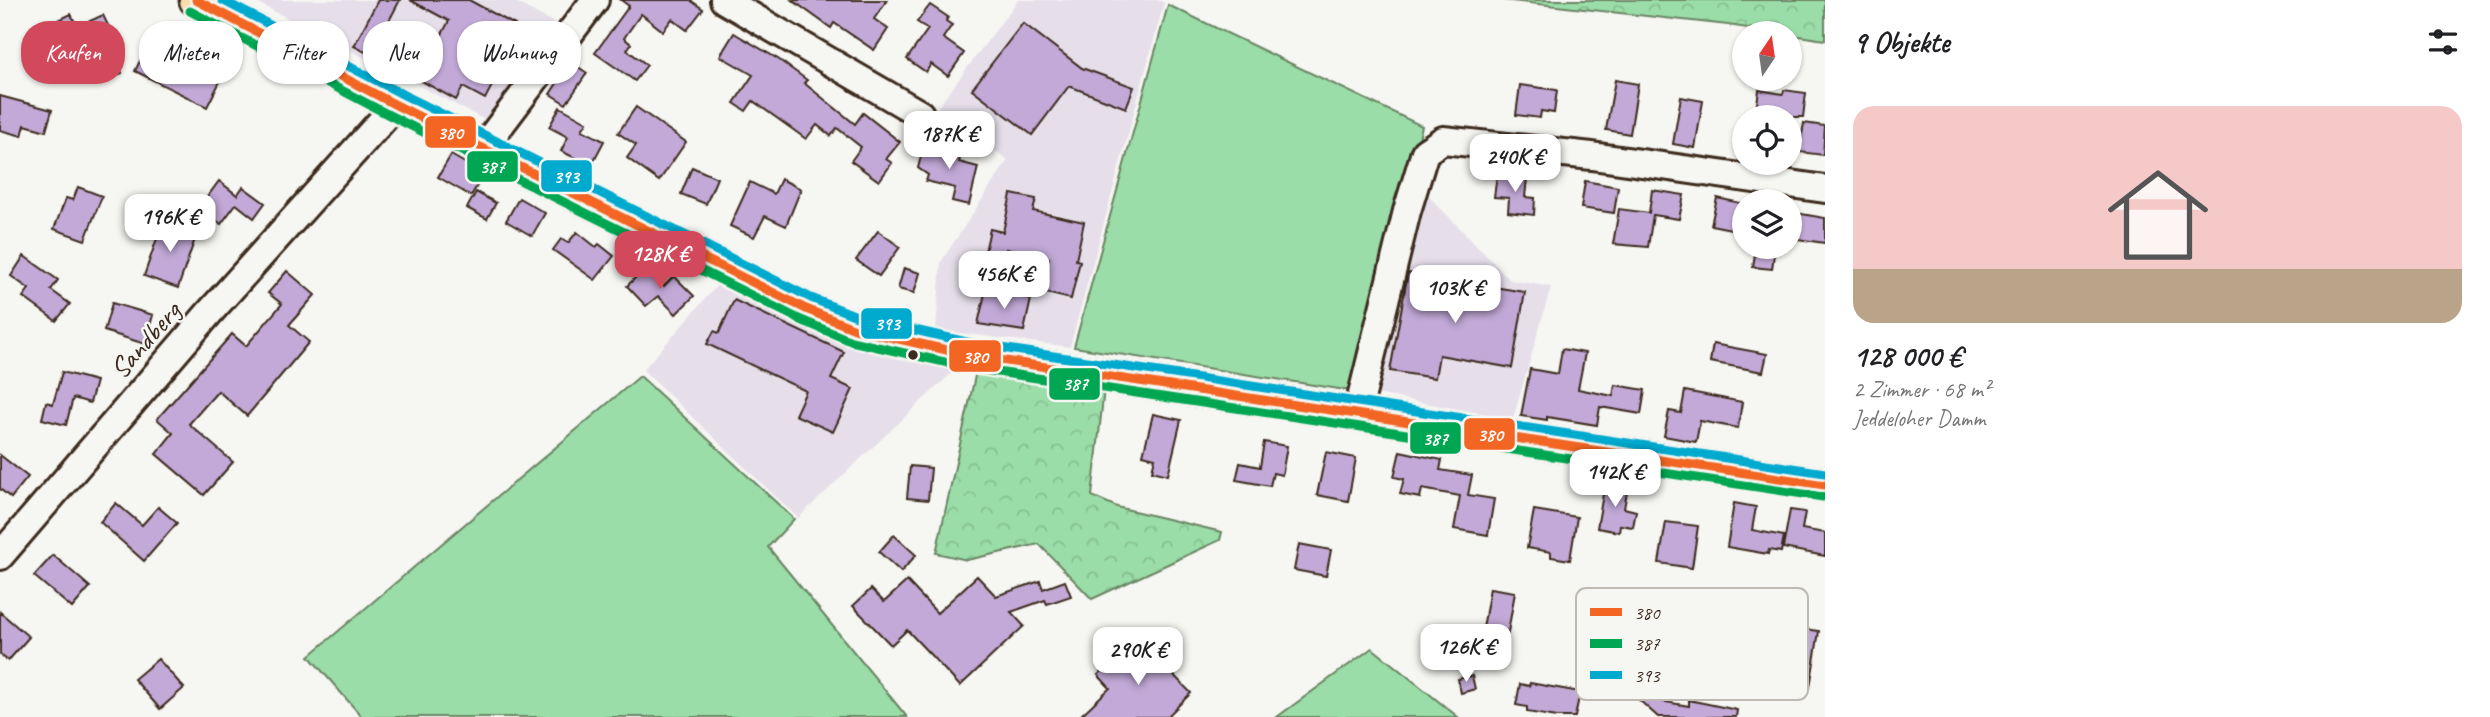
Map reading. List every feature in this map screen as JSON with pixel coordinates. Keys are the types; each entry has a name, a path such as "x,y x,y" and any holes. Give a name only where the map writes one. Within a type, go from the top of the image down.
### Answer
{"main road":[{"path":"196,0 396,105 806,309 855,329 974,356 1825,485"}],"street":[{"path":"483,148 595,0"},
{"path":"724,0 920,114"},
{"name":"Sandberg","path":"0,556 210,312 396,105"},
{"path":"1357,415 1407,211 1425,152 1443,140 1592,156 1825,189"}],"shaded area":[{"path":"252,0 512,0 550,21 457,21 457,84 513,84 487,121 415,84 443,84 443,21 363,21 363,57 349,50 349,21 293,21"},
{"path":"1018,0 1158,0 1164,3 1070,347 936,330 941,262 1008,160 938,107"},
{"path":"1417,184 1510,280 1551,287 1513,419 1364,392"},
{"path":"721,281 961,364 798,518 643,370"}],"green space":[{"path":"1502,0 1825,0 1825,40 1802,36 1802,21 1732,21 1732,26"},
{"path":"1168,5 1422,126 1358,392 1074,347"},
{"path":"977,367 1104,389 1092,496 1117,507 1222,532 1220,540 1092,599 1039,544 967,560 936,553"},
{"path":"640,376 794,519 768,547 907,717 362,717 309,656"},
{"path":"1372,648 1458,717 1277,717"}],"building":[{"path":"378,0 400,0 389,21 367,21"},
{"path":"410,0 469,0 508,21 457,21 457,84 493,84 485,99 463,87 456,100 427,84 443,84 443,32 449,21"},
{"path":"621,0 690,0 703,9 687,30 672,19 663,31 641,14 624,38 631,44 627,50 647,65 635,81 595,53 629,6"},
{"path":"792,0 887,0 874,19 888,29 874,50 834,23 831,28"},
{"path":"930,5 948,17 946,21 952,25 943,38 964,53 948,76 931,64 926,72 907,59 928,29 917,22"},
{"path":"71,14 74,21 56,21"},
{"path":"103,15 106,21 90,21"},
{"path":"1023,23 1082,68 1134,87 1126,108 1069,86 1032,135 972,89"},
{"path":"363,29 363,51 354,46"},
{"path":"734,33 807,80 804,83 855,124 863,113 900,142 886,159 892,163 879,181 851,161 861,147 837,128 831,136 817,125 806,139 753,101 746,111 734,103 753,75 720,56"},
{"path":"581,69 587,73 581,82"},
{"path":"1615,80 1638,84 1630,134 1606,130"},
{"path":"161,84 219,84 207,107"},
{"path":"557,84 580,84 566,104 550,94"},
{"path":"1520,85 1557,90 1554,113 1541,111 1540,118 1516,115"},
{"path":"1759,91 1806,93 1803,117 1802,105 1757,105"},
{"path":"0,96 52,110 46,131 25,125 22,136 0,130"},
{"path":"1681,97 1703,101 1695,148 1673,144"},
{"path":"560,107 587,122 582,130 604,141 591,166 561,151 568,137 549,127"},
{"path":"636,107 686,142 659,181 627,158 636,145 618,133"},
{"path":"1804,123 1825,126 1823,155 1802,152"},
{"path":"930,143 962,151 959,162 978,167 969,205 952,201 955,188 926,181 928,175 918,168 921,156"},
{"path":"451,155 484,174 471,196 438,177"},
{"path":"692,167 717,178 706,204 681,194"},
{"path":"1497,174 1527,178 1525,197 1535,198 1534,215 1508,212 1509,198 1494,197"},
{"path":"781,179 801,189 786,226 765,216 754,237 730,226 750,182 774,194"},
{"path":"219,181 237,195 243,187 265,203 254,218 236,204 221,224 199,208"},
{"path":"1585,181 1618,187 1614,213 1581,208"},
{"path":"78,187 102,196 85,240 54,229 66,198 73,200"},
{"path":"1652,190 1684,195 1679,219 1653,215 1648,247 1613,244 1619,209 1649,213"},
{"path":"476,192 496,203 487,219 467,208"},
{"path":"1011,194 1036,199 1033,211 1084,222 1076,260 1080,261 1071,299 1042,292 1049,258 1006,249 999,287 968,280 972,263 978,265 981,251 985,252 990,229 1003,232"},
{"path":"519,198 545,213 532,236 506,221"},
{"path":"1717,198 1732,201 1732,229 1711,225"},
{"path":"1802,214 1825,218 1825,243 1802,240"},
{"path":"163,221 197,233 178,288 144,276"},
{"path":"878,231 900,247 879,276 856,260"},
{"path":"577,232 596,247 599,244 614,256 595,280 553,250 561,239 568,243"},
{"path":"24,256 58,280 51,290 70,304 56,321 23,297 29,289 11,276"},
{"path":"1754,259 1773,259 1772,269 1753,267"},
{"path":"646,267 664,286 674,276 694,296 676,314 658,296 646,306 627,286"},
{"path":"904,268 920,273 914,293 898,289"},
{"path":"287,271 315,295 289,325 309,342 247,416 218,391 189,424 233,462 204,495 156,454 173,433 157,419 232,334 246,346 282,304 268,293"},
{"path":"1408,273 1525,292 1512,368 1439,355 1435,378 1390,371"},
{"path":"986,289 1031,299 1024,331 978,324"},
{"path":"734,300 844,352 831,379 853,389 833,432 795,415 806,391 707,344 714,331 719,333"},
{"path":"112,303 153,315 145,344 104,331"},
{"path":"1713,344 1767,354 1763,372 1710,362"},
{"path":"1562,349 1585,353 1578,389 1613,396 1615,385 1645,390 1641,414 1600,407 1597,425 1521,416 1530,369 1558,374"},
{"path":"62,372 96,381 90,403 73,398 66,425 42,419 46,402 53,404"},
{"path":"1685,391 1742,402 1738,428 1700,421 1696,442 1664,436 1669,411 1681,413"},
{"path":"1153,414 1181,420 1168,475 1152,471 1155,458 1143,455"},
{"path":"1264,442 1287,446 1282,475 1273,473 1270,486 1236,480 1240,463 1260,467"},
{"path":"1400,451 1442,460 1440,470 1472,475 1468,495 1494,499 1488,535 1454,529 1460,496 1422,489 1420,498 1400,494 1404,479 1394,477"},
{"path":"1326,452 1356,458 1348,501 1317,495"},
{"path":"0,455 28,477 11,498 0,489"},
{"path":"910,466 931,468 928,500 907,498"},
{"path":"1605,483 1628,487 1624,508 1636,511 1633,527 1620,525 1619,532 1597,528"},
{"path":"116,503 142,525 158,507 177,523 144,561 100,522"},
{"path":"1734,503 1756,507 1752,530 1784,536 1781,552 1769,550 1768,554 1727,547"},
{"path":"1534,510 1577,517 1570,560 1551,557 1551,552 1527,548"},
{"path":"1790,510 1805,512 1802,529 1825,533 1825,556 1783,548"},
{"path":"1666,522 1698,526 1692,568 1659,563"},
{"path":"894,535 916,555 901,572 879,552"},
{"path":"1299,544 1331,550 1326,576 1294,570"},
{"path":"53,555 90,587 72,608 34,576"},
{"path":"977,576 996,596 1040,581 1043,589 1065,581 1071,596 1047,604 1045,600 1011,612 1024,626 960,686 907,630 891,645 853,606 871,589 884,602 907,581 937,613"},
{"path":"1490,588 1515,592 1507,638 1482,634"},
{"path":"0,612 29,637 8,661 0,654"},
{"path":"1808,629 1819,631 1808,687"},
{"path":"1137,637 1191,693 1167,717 1079,717 1110,688 1098,675"},
{"path":"158,659 184,688 160,709 134,679"},
{"path":"1472,676 1475,689 1461,693 1458,679"},
{"path":"1530,683 1576,691 1576,700 1578,700 1575,717 1527,712 1527,707 1516,705 1520,684 1529,686"},
{"path":"1639,700 1660,700 1689,706 1689,700 1737,710 1736,717 1658,717"}],"transit line":[{"name":"380","path":"196,0 396,105 806,309 855,329 973,356 1825,485"},
{"name":"393","path":"222,0 402,94 811,298 859,317 975,344 1825,473"},
{"name":"387","path":"190,11 391,116 801,320 851,341 971,368 1823,497"}]}
